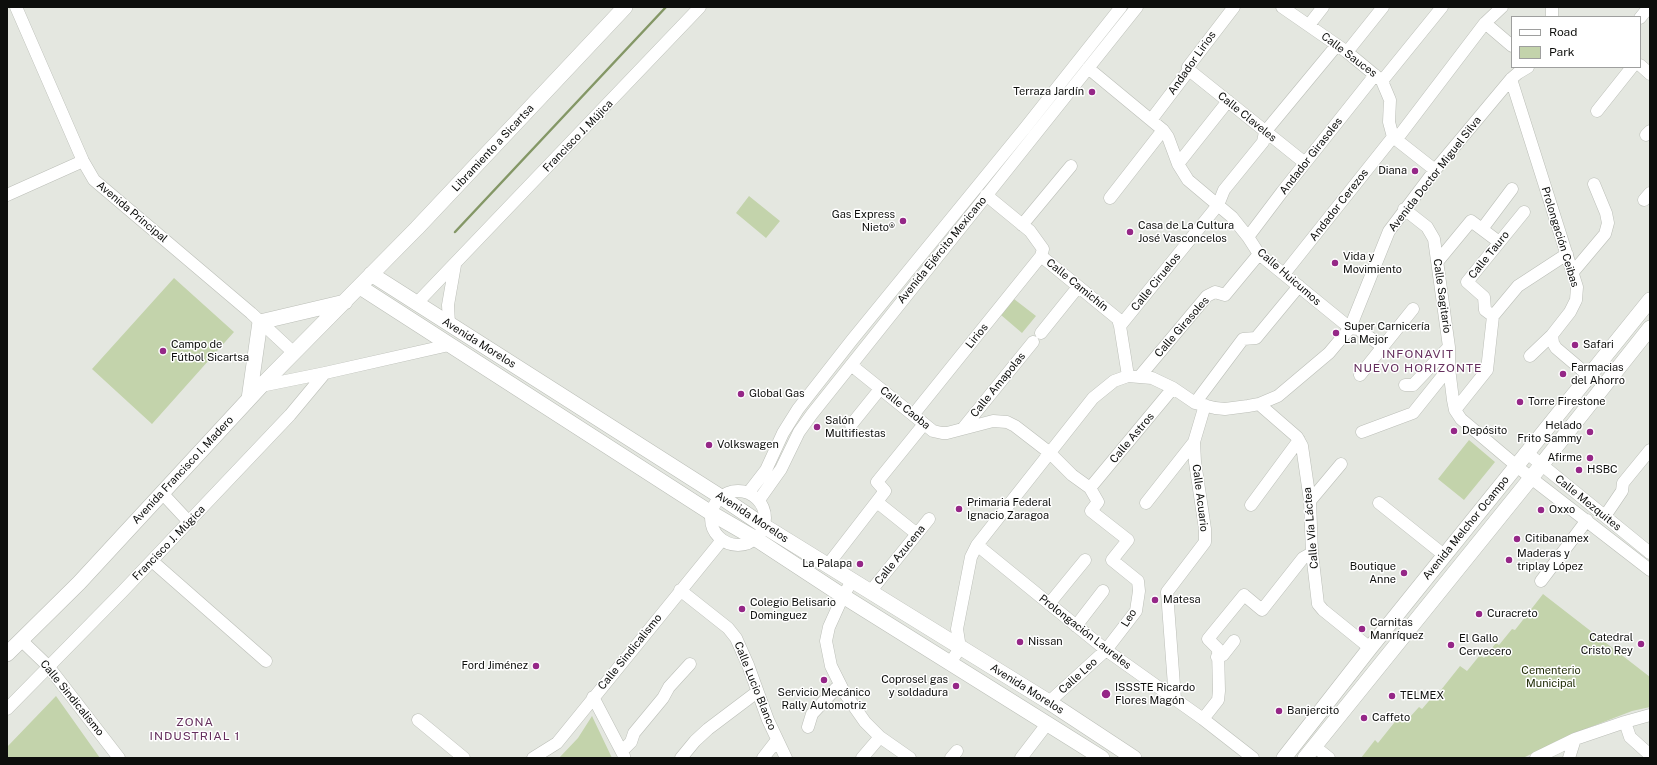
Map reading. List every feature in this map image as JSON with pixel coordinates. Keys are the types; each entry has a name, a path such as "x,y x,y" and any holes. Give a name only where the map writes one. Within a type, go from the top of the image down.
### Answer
{"main road":[{"name":"Libramiento a Sicartsa","path":"360,287 625,7"},
{"name":"Avenida Morelos","path":"371,274 416,304 721,496 764,526 827,566 1049,702 1134,758"},
{"name":"Avenida Morelos","path":"360,287 711,513 756,539 843,596 1102,758"},
{"name":"Avenida Francisco I. Madero","path":"7,654 22,641 79,583 249,398 360,287"},
{"name":"Avenida Melchor Ocampo","path":"1284,758 1516,464 1650,300"},
{"path":"249,398 260,322 345,302"},
{"name":"Avenida Melchor Ocampo","path":"1310,752 1648,335"},
{"path":"526,395 537,380"},
{"path":"1472,520 1488,532"},
{"path":"1321,710 1335,721"}],"street":[{"name":"Avenida Principal","path":"16,7 83,161 94,180 260,322 294,353"},
{"name":"Francisco J. Mújica","path":"416,304 455,265 700,7"},
{"name":"Avenida Ejército Mexicano","path":"760,500 782,469 799,432 805,423 986,195 1029,131 1121,7"},
{"name":"Avenida Ejército Mexicano","path":"749,492 766,470 783,433 793,416 906,273 1029,131 1088,68 1137,7"},
{"name":"Andador Lirios","path":"1152,120 1189,70 1188,66 1234,7"},
{"name":"Calle Sauces","path":"1282,7 1347,52 1379,78 1390,100 1389,122 1395,138"},
{"path":"1309,25 1323,7"},
{"path":"1347,52 1383,7"},
{"name":"Andador Girasoles","path":"1248,237 1305,162 1442,7"},
{"name":"Andador Cerezos","path":"1284,274 1395,138 1485,24 1502,7"},
{"path":"1641,17 1649,7"},
{"path":"1485,24 1511,45"},
{"name":"Calle Ciruelos","path":"1120,326 1218,205 1224,190 1337,45"},
{"path":"1641,66 1650,74"},
{"name":"Calle Huicumos","path":"1088,68 1163,130 1168,137 1178,164 1188,180 1232,217 1259,254 1350,328 1358,329 1383,347"},
{"name":"Avenida Doctor Miguel Silva","path":"1134,376 1152,378 1173,388 1200,404 1225,409 1259,404 1278,396 1290,387 1329,353 1350,328 1389,231 1404,209 1511,79 1518,72 1526,68"},
{"path":"1597,111 1631,68"},
{"name":"Calle Claveles","path":"1189,70 1228,101 1264,137 1305,162"},
{"name":"Prolongación Ceibas","path":"1511,79 1577,287 1576,300 1570,312 1552,335 1530,356"},
{"path":"1178,164 1228,101"},
{"path":"1110,198 1163,130"},
{"path":"1395,138 1435,170"},
{"path":"7,195 83,161"},
{"path":"1022,225 1071,166"},
{"path":"1573,272 1605,234 1608,223 1606,213 1594,184"},
{"path":"1482,229 1512,189"},
{"name":"Calle Camichín","path":"986,195 1030,231 1043,248 1041,256 1115,316 1120,326"},
{"name":"Calle Sagitario","path":"1404,209 1427,227 1434,239 1449,347 1449,368 1455,410"},
{"name":"Calle Tauro","path":"1493,316 1485,310 1484,296 1467,282 1524,212"},
{"path":"1438,261 1471,221 1499,242"},
{"name":"Calle Girasoles","path":"1134,376 1206,296 1215,292 1225,295 1259,254"},
{"path":"1516,464 1468,426 1455,410 1487,370 1493,316 1518,286 1567,254"},
{"name":"Lirios","path":"913,415 1041,256"},
{"path":"449,324 448,305 455,265"},
{"path":"906,273 917,281"},
{"path":"1200,404 1244,339 1256,338 1299,286"},
{"name":"Calle Amapolas","path":"964,428 1078,287"},
{"path":"1360,375 1413,309"},
{"path":"950,663 960,648 957,629 971,557 977,545 1102,390 1114,381 1134,376 1120,326"},
{"path":"1552,335 1553,343 1556,348 1589,376"},
{"path":"261,386 449,345"},
{"path":"1405,385 1413,385 1449,347"},
{"name":"Calle Caoba","path":"850,365 933,431 942,433 993,421 1007,422 1025,433 1050,453 1072,475 1090,488"},
{"path":"1362,432 1413,413 1449,368"},
{"name":"Francisco J. Múgica","path":"7,709 189,522 290,415 326,373"},
{"name":"Calle Astros","path":"1090,488 1173,388"},
{"path":"851,425 880,389"},
{"path":"811,392 822,401"},
{"name":"Calle Acuario","path":"1175,699 1167,592 1205,542 1205,529 1195,462 1194,442 1200,404"},
{"path":"1251,505 1300,440 1259,404"},
{"path":"793,416 805,423"},
{"path":"827,566 885,491 877,482 924,424"},
{"name":"Calle Vía Láctea","path":"1300,440 1304,454 1310,501 1312,553 1318,604 1323,610 1370,648"},
{"path":"1146,502 1194,442"},
{"path":"1605,516 1622,491 1623,483 1650,450"},
{"name":"Calle Mezquites","path":"1526,452 1649,551"},
{"path":"1310,501 1341,464"},
{"name":"Calle Mezquites","path":"1516,464 1531,478 1650,570"},
{"name":"Leo","path":"1090,488 1098,502 1091,511 1128,540 1112,560 1138,581 1139,591 1136,611 1106,650"},
{"path":"734,491 749,492 760,500 765,510 764,526 756,539 748,544 739,546 730,544 722,540 712,528 711,513 716,501 721,496 734,491"},
{"path":"162,494 189,522"},
{"path":"877,502 917,534"},
{"path":"1379,503 1444,555"},
{"name":"Calle Azucena","path":"870,592 929,519"},
{"path":"1541,580 1587,520"},
{"name":"Calle Sindicalismo","path":"533,758 557,743 722,540"},
{"name":"Prolongación Laureles","path":"977,545 1106,650 1203,719 1253,758"},
{"path":"1203,719 1218,700 1219,691 1218,649 1208,639 1244,595 1262,610 1303,558 1312,553"},
{"path":"152,560 266,661"},
{"path":"1049,604 1085,560"},
{"path":"852,581 843,596 829,627 826,640 830,666 865,722 880,737 910,758"},
{"name":"Calle Lucio Blanco","path":"680,590 728,628 736,638 748,665 757,692 786,758"},
{"path":"1076,626 1103,591"},
{"name":"Calle Sindicalismo","path":"22,641 48,666 119,758"},
{"path":"1217,657 1223,655 1234,641"},
{"name":"Calle Leo","path":"1049,702 1106,650"},
{"path":"593,697 623,754 631,742 634,733 662,698 672,682 690,664"},
{"path":"808,727 812,714 840,684"},
{"path":"682,758 695,741 708,729 757,692"},
{"path":"1536,758 1575,739 1650,715"},
{"path":"418,720 464,758"},
{"path":"1625,722 1630,737 1650,755"},
{"path":"1021,758 1047,724"},
{"path":"862,758 880,737"},
{"path":"1570,758 1575,739"},
{"path":"763,758 777,740"},
{"path":"1310,752 1329,758"}],"green space":[{"path":"749,196 780,221 766,238 736,213"},
{"name":"Campo de Fútbol Sicartsa","path":"174,278 234,332 152,424 92,369"},
{"path":"1014,299 1036,316 1022,333 1001,315"},
{"path":"1469,440 1495,462 1464,500 1438,479"},
{"name":"Cementerio Municipal","path":"1543,594 1650,677 1650,707 1632,711 1570,735 1523,758 1361,758 1375,740 1378,743 1402,713 1409,718 1419,707 1422,709 1434,695 1437,695 1460,666 1467,671 1480,655 1484,658 1496,643 1499,645 1512,629 1515,630"},
{"path":"56,696 100,758 7,758 7,747"},
{"path":"592,716 612,758 559,758 578,738"}],"waterway":[{"path":"455,232 666,7"}],"place":[{"name":"Terraza Jardín","path":"1092,92"},
{"name":"Diana","path":"1415,171"},
{"name":"Gas Express Nieto®","path":"903,221"},
{"name":"Casa de La Cultura José Vasconcelos","path":"1130,232"},
{"name":"Vida y Movimiento","path":"1335,263"},
{"name":"Super Carnicería La Mejor","path":"1336,333"},
{"name":"Safari","path":"1575,345"},
{"name":"Campo de Fútbol Sicartsa","path":"163,351"},
{"name":"Farmacias del Ahorro","path":"1563,374"},
{"name":"Global Gas","path":"741,394"},
{"name":"Torre Firestone","path":"1520,402"},
{"name":"Salón Multifiestas","path":"817,427"},
{"name":"Depósito","path":"1454,431"},
{"name":"Helado Frito Sammy","path":"1590,432"},
{"name":"Volkswagen","path":"709,445"},
{"name":"Afirme","path":"1590,458"},
{"name":"HSBC","path":"1579,470"},
{"name":"Primaria Federal Ignacio Zaragoa","path":"959,509"},
{"name":"Oxxo","path":"1541,510"},
{"name":"Citibanamex","path":"1517,539"},
{"name":"Maderas y triplay López","path":"1509,560"},
{"name":"La Palapa","path":"860,564"},
{"name":"Boutique Anne","path":"1404,573"},
{"name":"Matesa","path":"1155,600"},
{"name":"Colegio Belisario Dominguez","path":"742,609"},
{"name":"Curacreto","path":"1479,614"},
{"name":"Carnitas Manríquez","path":"1362,629"},
{"name":"Nissan","path":"1020,642"},
{"name":"Catedral Cristo Rey","path":"1641,644"},
{"name":"El Gallo Cervecero","path":"1451,645"},
{"name":"Ford Jiménez","path":"536,666"},
{"name":"Servicio Mecánico Rally Automotriz","path":"824,680"},
{"name":"Coprosel gas y soldadura","path":"956,686"},
{"name":"ISSSTE Ricardo Flores Magón","path":"1106,694"},
{"name":"TELMEX","path":"1392,696"},
{"name":"Banjercito","path":"1279,711"},
{"name":"Caffeto","path":"1364,718"}],"district":[{"name":"INFONAVIT NUEVO HORIZONTE","path":"1418,361"},
{"name":"ZONA INDUSTRIAL 1","path":"195,729"}]}
